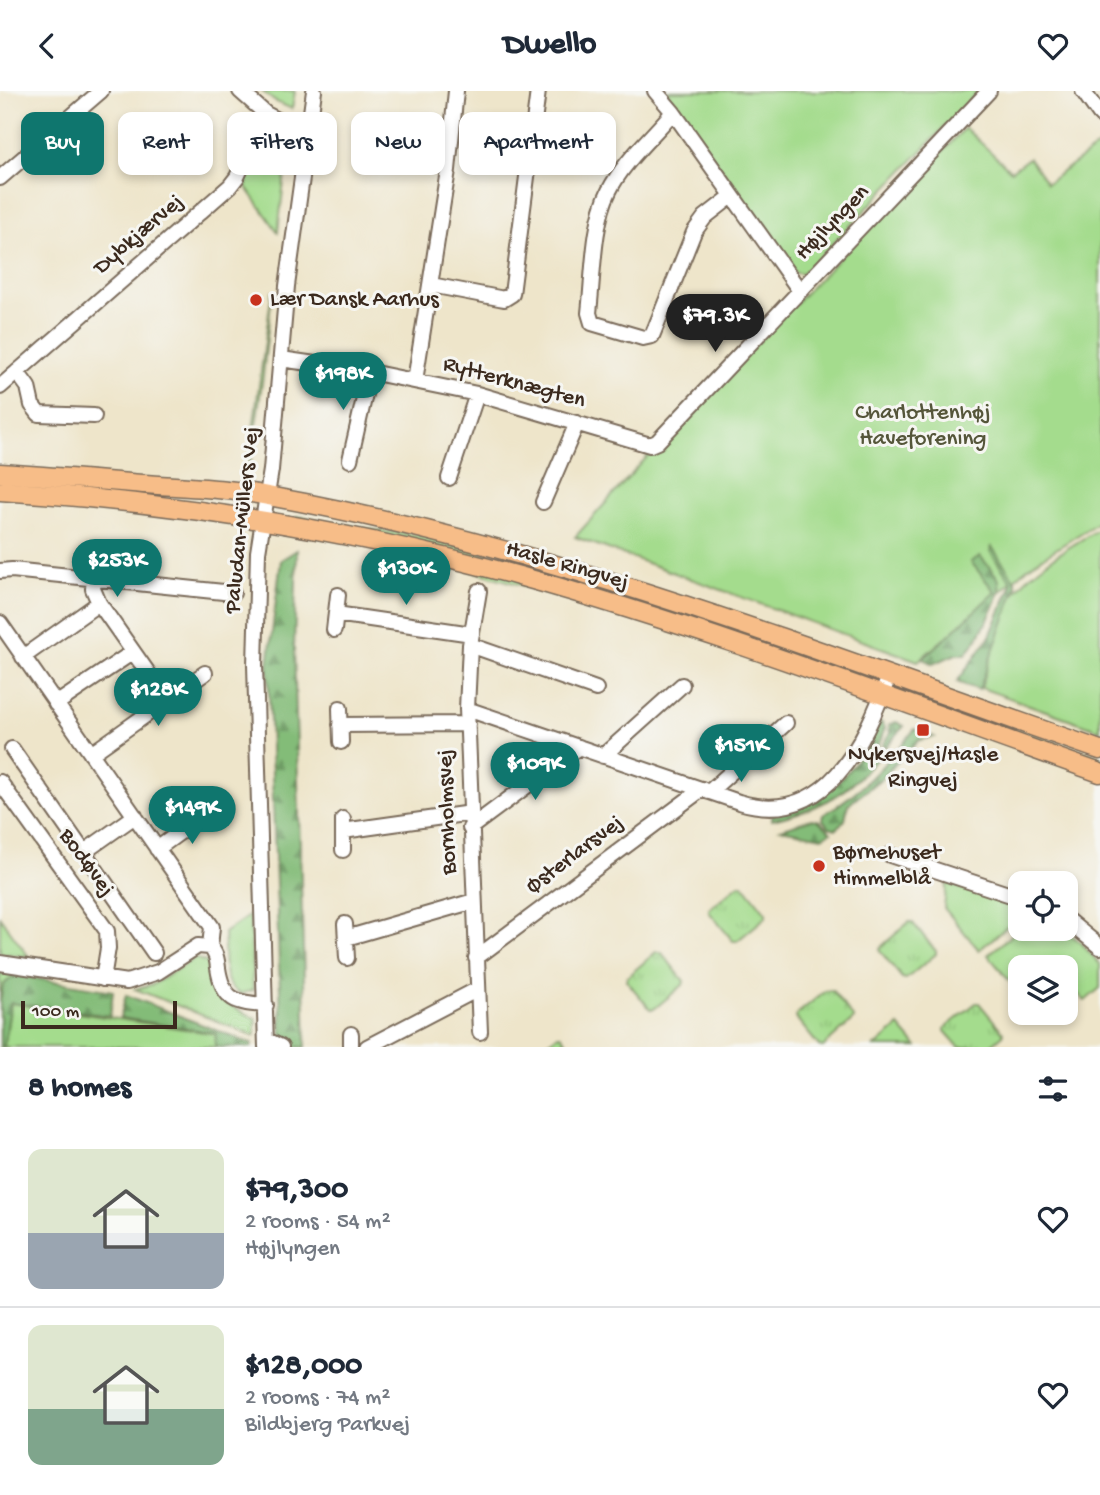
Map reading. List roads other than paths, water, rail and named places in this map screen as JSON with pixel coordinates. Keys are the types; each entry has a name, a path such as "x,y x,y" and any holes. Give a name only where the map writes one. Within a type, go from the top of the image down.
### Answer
{"main road":[{"name":"Hasle Ringvej","path":"0,473 195,487 268,496 434,532 563,566 678,603 1100,750"},
{"name":"Hasle Ringvej","path":"0,491 94,498 263,521 379,542 517,576 646,615 1100,772"}],"street":[{"path":"0,178 101,91"},
{"path":"240,91 263,112"},
{"name":"Paludan-Müllers Vej","path":"311,112 314,91"},
{"path":"415,381 448,170 456,91"},
{"path":"431,285 504,299 512,293 538,91"},
{"path":"655,91 673,112 800,291"},
{"name":"Højlyngen","path":"650,445 657,442 989,91"},
{"path":"1083,91 1100,115"},
{"path":"673,112 618,176 607,195 599,225 589,313 592,323 643,338 652,336 694,232 705,217 732,196"},
{"name":"Dybkjærvej","path":"0,387 230,186 238,175"},
{"name":"Paludan-Müllers Vej","path":"281,1047 267,1043 255,665 258,552 268,496 287,286 302,175"},
{"name":"Rytterknægten","path":"281,359 370,372 477,394 650,445"},
{"path":"17,372 28,387 32,405 39,414 94,416"},
{"path":"350,460 370,372"},
{"path":"449,478 477,394"},
{"path":"543,502 577,423"},
{"path":"0,571 94,579 215,597 233,593"},
{"path":"94,579 93,589 99,603 167,700"},
{"name":"Bornholmsvej","path":"479,591 471,640 467,709 480,1032"},
{"path":"334,630 338,595"},
{"path":"23,657 99,603"},
{"path":"336,614 471,640 596,689"},
{"path":"0,623 212,927 210,947"},
{"path":"56,704 133,652"},
{"path":"91,754 205,673"},
{"path":"467,709 706,790 765,808 787,807 814,795 846,765 866,731 889,677"},
{"path":"603,755 682,685"},
{"path":"340,708 341,742"},
{"name":"Østerlarsvej","path":"476,958 706,790 786,723"},
{"path":"340,725 468,724"},
{"path":"343,850 343,825 471,820 579,747"},
{"path":"12,749 154,953"},
{"name":"Bodøvej","path":"0,782 107,931 108,948 103,979"},
{"path":"157,849 205,814"},
{"path":"84,852 135,817"},
{"path":"890,855 1008,894"},
{"path":"347,958 346,931 474,901"},
{"path":"1078,929 1100,947"},
{"path":"0,963 121,982 142,979 202,945 210,947 215,953 221,984 226,993 238,1002 266,1005"},
{"path":"367,1047 478,989"}],"place":[{"name":"Lær Dansk Aarhus","path":"256,300"},
{"name":"Nykersvej/Hasle Ringvej","path":"923,730"},
{"name":"Børnehuset Himmelblå","path":"819,866"}],"park label":[{"name":"Charlottenhøj Haveforening","path":"923,426"}]}
